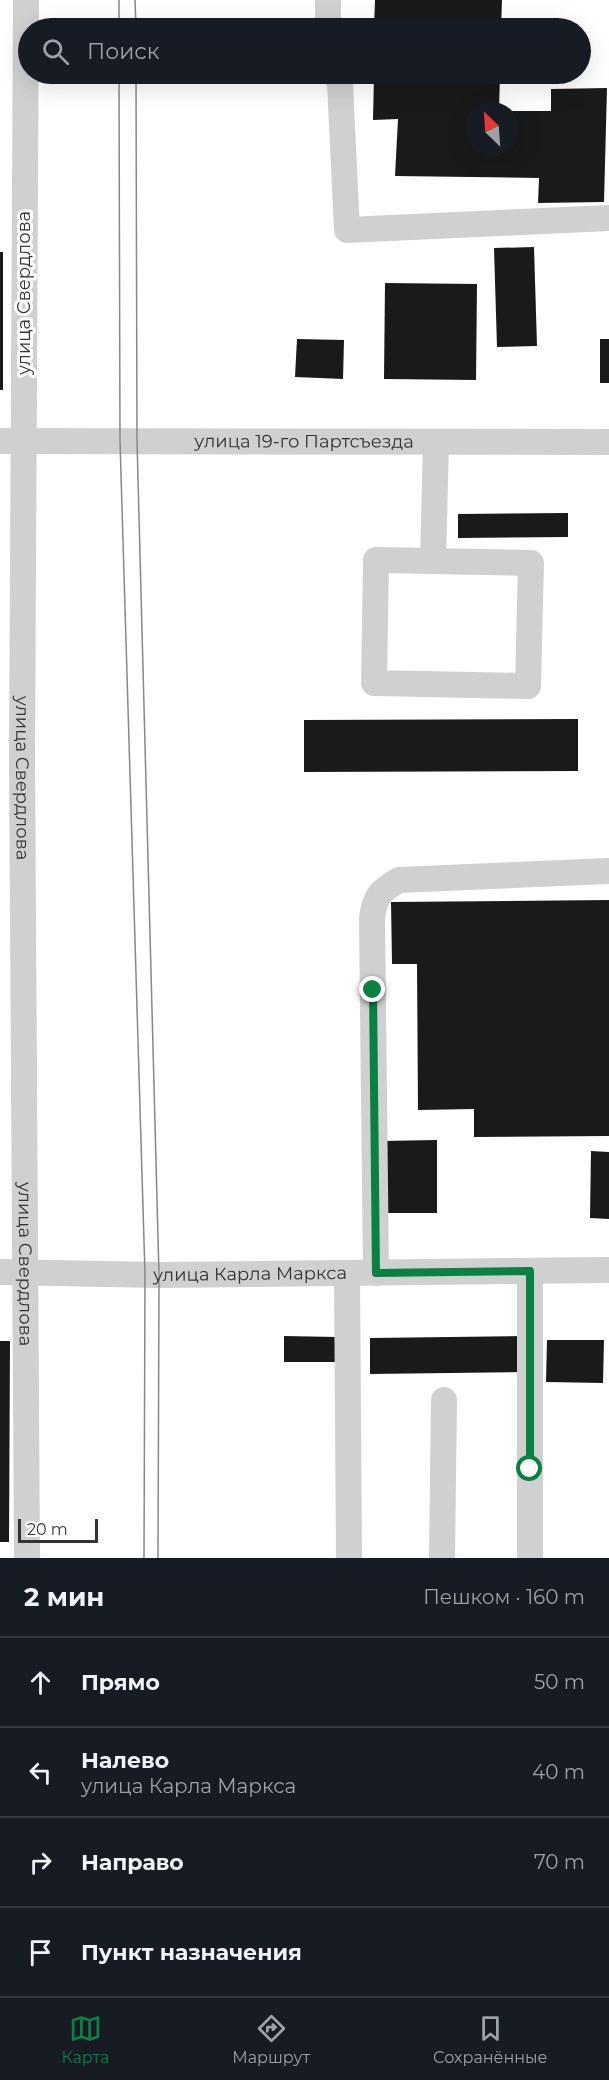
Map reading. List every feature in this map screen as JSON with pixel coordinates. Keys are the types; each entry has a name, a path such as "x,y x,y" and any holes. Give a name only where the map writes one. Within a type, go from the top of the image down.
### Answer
{"street":[{"name":"улица Свердлова","path":"25,18 26,0"},
{"path":"328,0 328,18"},
{"name":"улица Свердлова","path":"23,84 11,441 12,1272 27,1558"},
{"path":"340,84 346,230 609,218"},
{"name":"улица 19-го Партсъезда","path":"11,441 609,442"},
{"path":"434,561 436,442"},
{"path":"376,560 434,561 531,563 528,686 374,683 376,560"},
{"path":"376,1273 372,918 375,900 385,888 399,880 609,871"},
{"name":"улица Карла Маркса","path":"12,1272 159,1275 609,1270"},
{"path":"530,1271 530,1558"},
{"path":"347,1273 349,1558"},
{"path":"442,1558 444,1400"}],"building":[{"path":"375,0 502,0 501,18 374,18"},
{"path":"374,84 500,84 499,102 465,102 465,156 519,156 519,111 551,111 551,89 607,88 604,202 538,203 539,178 395,176 398,119 373,120"},
{"path":"534,247 537,346 497,347 494,248"},
{"path":"0,252 3,252 3,390 0,390"},
{"path":"385,283 477,284 476,380 384,379"},
{"path":"297,339 344,340 343,379 295,377"},
{"path":"600,339 609,339 609,383 600,383"},
{"path":"568,513 568,537 458,538 458,514"},
{"path":"578,719 578,771 304,772 304,720"},
{"path":"609,900 609,1136 474,1137 474,1109 418,1110 417,964 392,964 391,902"},
{"path":"437,1140 437,1213 382,1213 382,1141"},
{"path":"591,1151 609,1152 609,1219 590,1218"},
{"path":"284,1336 337,1337 337,1362 284,1362"},
{"path":"523,1336 523,1372 370,1374 370,1338"},
{"path":"547,1340 604,1340 603,1383 546,1382"},
{"path":"0,1341 10,1341 9,1542 0,1542"}],"tram line":[{"path":"119,0 119,18"},
{"path":"135,0 136,18"},
{"path":"119,84 120,441 145,1274 144,1558"},
{"path":"136,84 137,441 159,1275 158,1558"}],"route":[{"path":"373,990 376,1273 530,1271 530,1469"}]}
